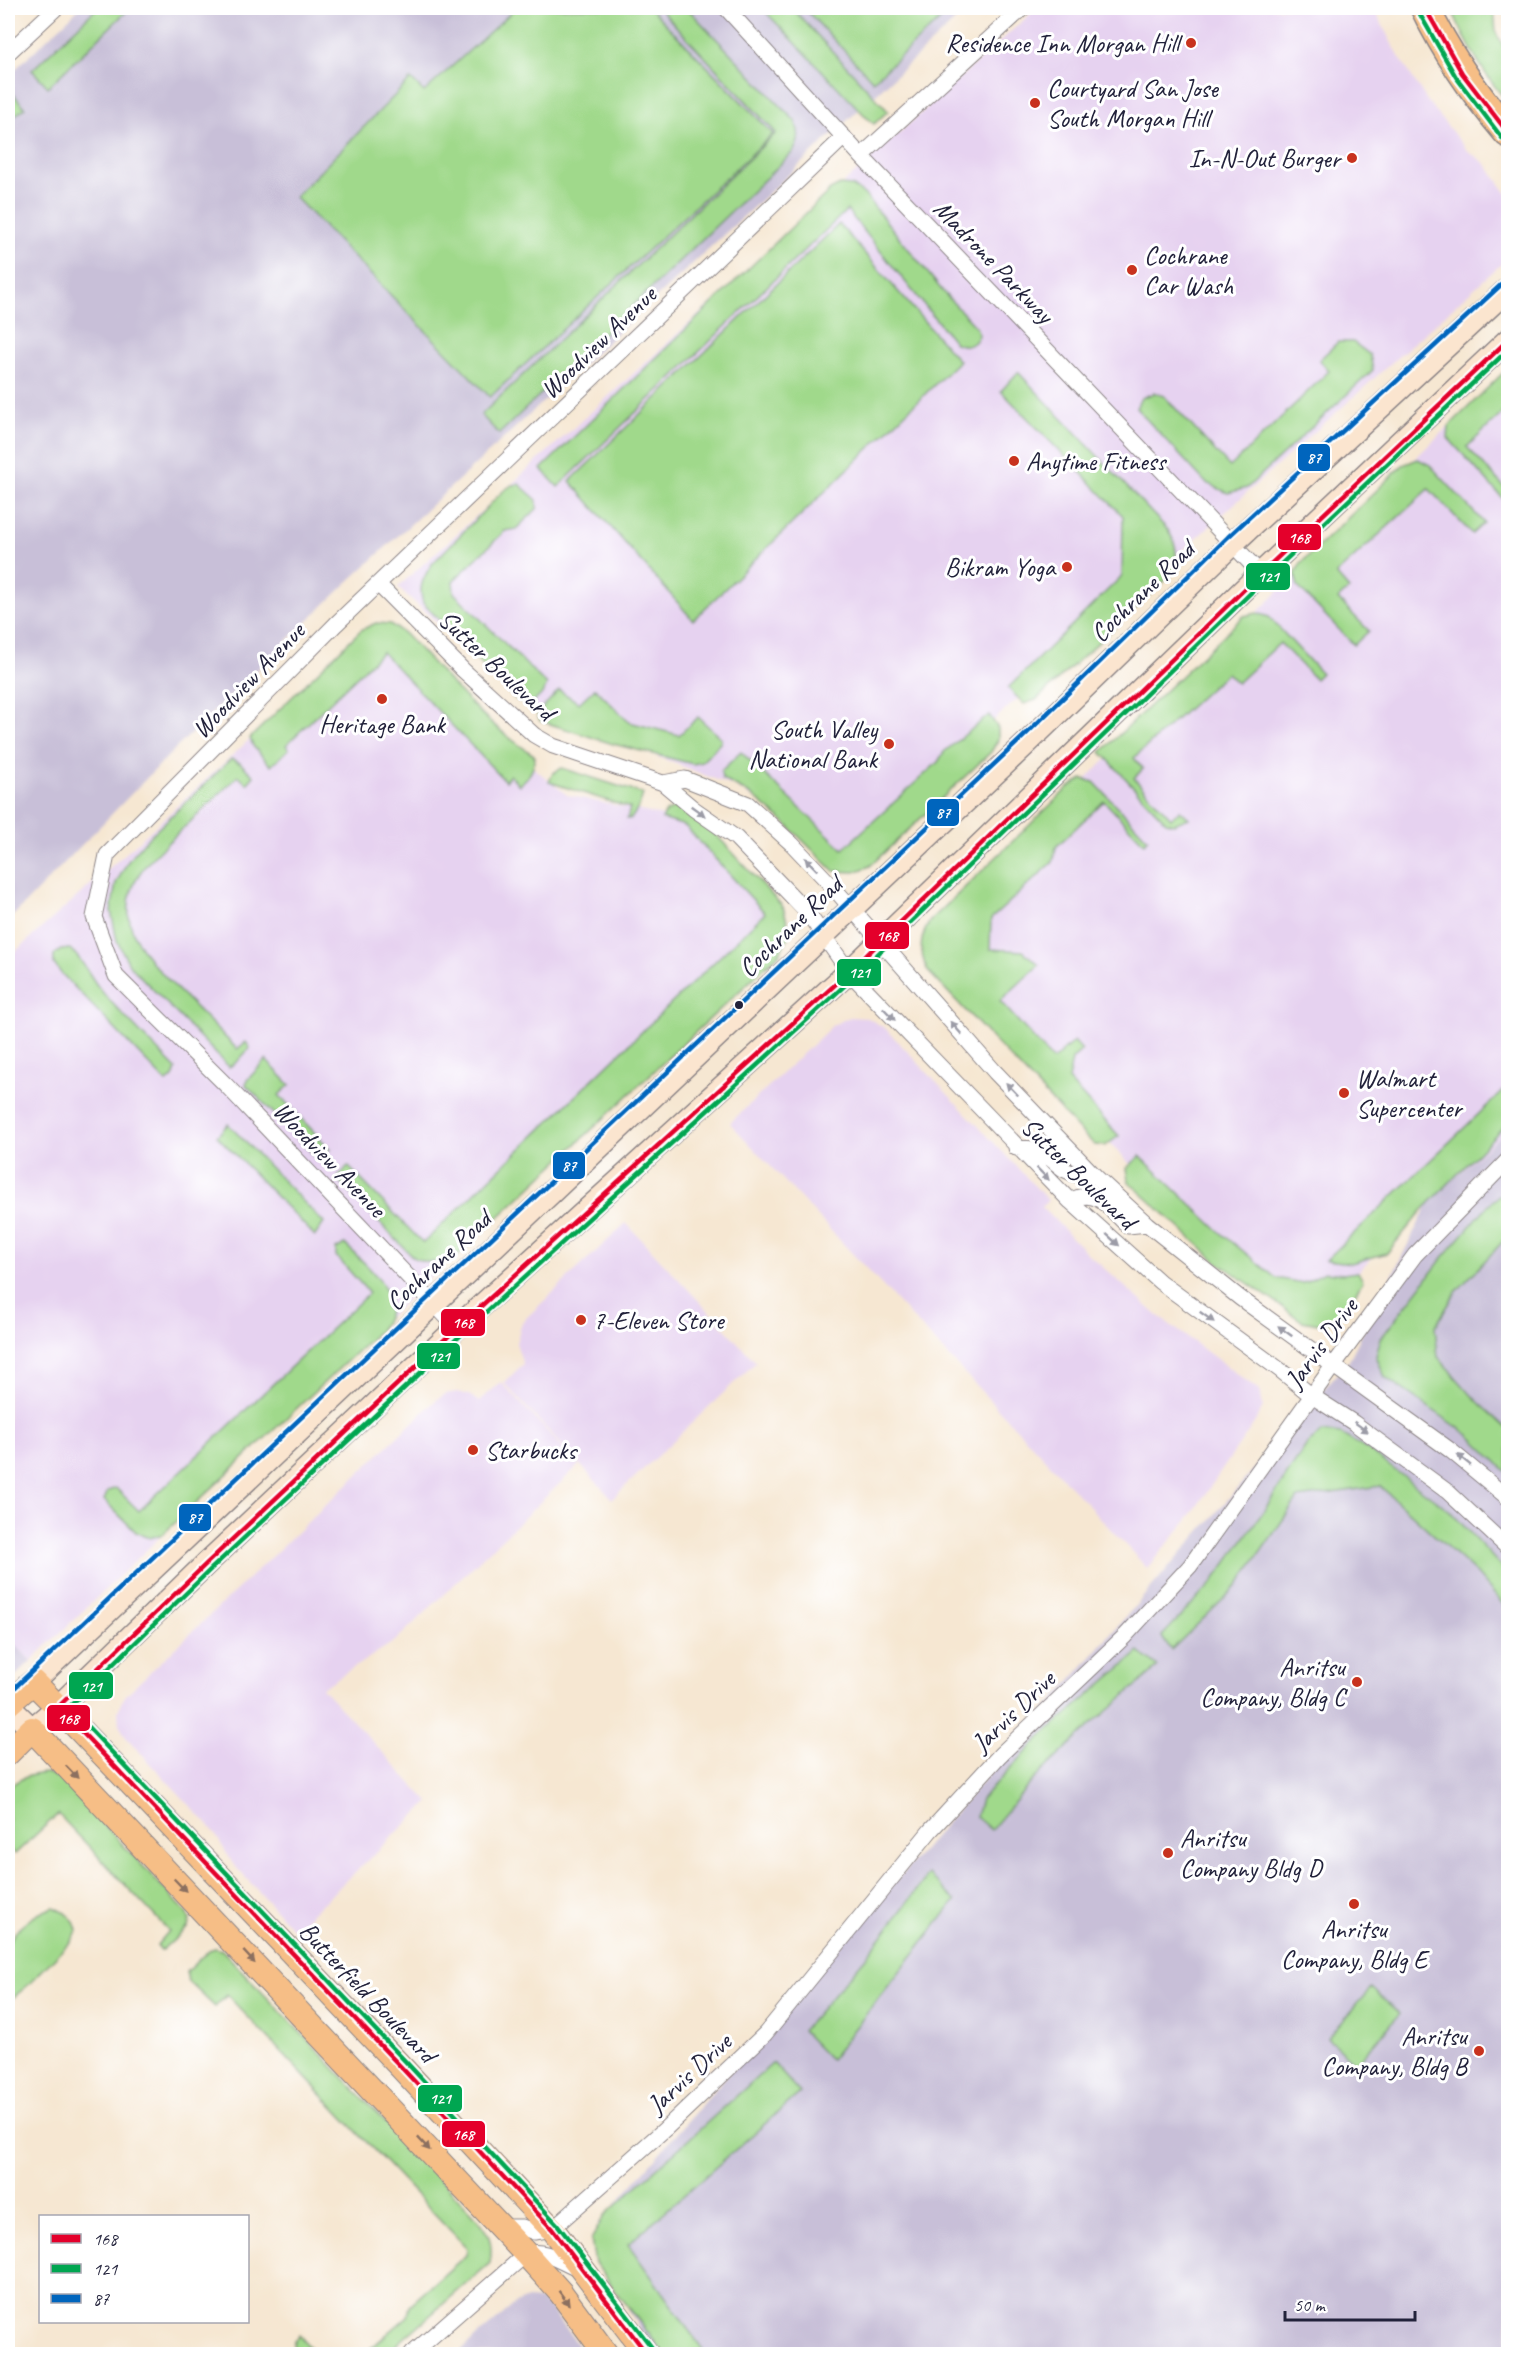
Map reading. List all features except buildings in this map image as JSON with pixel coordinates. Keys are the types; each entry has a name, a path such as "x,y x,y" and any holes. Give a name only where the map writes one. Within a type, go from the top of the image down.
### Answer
{"highway":[{"path":"1425,8 1466,81 1509,133"}],"main road":[{"name":"Cochrane Road","path":"8,1705 1028,742 1233,543 1509,289"},
{"path":"8,1753 457,1328 849,972 1261,574 1509,340"},
{"name":"Butterfield Boulevard","path":"33,1682 401,2067 552,2229 647,2355"},
{"path":"8,1705 526,2254 561,2293 606,2355"}],"street":[{"path":"8,53 56,8"},
{"name":"Madrone Parkway","path":"726,8 861,156 1261,574"},
{"path":"861,156 1023,8"},
{"name":"Woodview Avenue","path":"457,1328 226,1085 116,976 94,916 107,855 336,624 844,137"},
{"name":"Sutter Boulevard","path":"379,585 463,670 534,735 553,746 663,783 694,809 736,838 807,912 849,972 1016,1148 1070,1201 1160,1282 1312,1396 1354,1423 1448,1492 1509,1548"},
{"name":"Sutter Boulevard","path":"663,783 685,779 748,804 792,844 851,907 995,1072 1095,1177 1147,1224 1240,1298 1450,1450 1509,1498"},
{"path":"1016,1148 1038,1149 1063,1170 1095,1177"},
{"name":"Jarvis Drive","path":"552,2229 665,2129 765,2034 930,1831 1000,1755 1125,1636 1190,1566 1415,1255 1509,1160"},
{"path":"1070,1201 1081,1195 1091,1195 1098,1198 1128,1226 1147,1224"},
{"path":"501,2227 522,2227 534,2232 552,2229"},
{"path":"412,2355 526,2254 535,2251 545,2252 561,2262 583,2270"}],"shaded area":[{"path":"80,8 969,8 346,584 172,752 8,921 8,76"},
{"path":"1037,8 1374,8 1395,50 1428,102 1467,150 1485,163 1508,195 1508,258 846,853 735,787 528,706 398,587"},
{"path":"1508,368 1508,1128 1316,1312 1156,1192 921,940"},
{"path":"372,627 448,698 567,795 691,822 779,917 617,1098 31,1661 8,1637 8,958 113,865"},
{"path":"850,1017 868,1018 886,1029 1048,1200 1042,1207 1089,1255 1157,1315 1259,1390 1263,1406 1259,1416 1187,1521 1147,1568 730,1123 833,1025"},
{"path":"1508,1128 1508,2354 653,2354 598,2253 598,2224 1349,1360 1429,1203"},
{"path":"626,1223 756,1362 612,1499 504,1383 523,1364 516,1343 522,1322"},
{"path":"501,1382 579,1465 395,1641 322,1688 429,1802 294,1930 233,1864 212,1829 125,1736 119,1724 118,1712 121,1703 126,1695 435,1401 445,1394 457,1392 469,1395 479,1402"},
{"path":"8,1637 31,1661 8,1683"},
{"path":"527,2299 539,2300 548,2306 585,2354 457,2354 515,2304"}],"green space":[{"path":"97,8 130,8 48,87 32,70"},
{"path":"516,8 650,8 773,134 490,397 295,197 411,79 424,92"},
{"path":"659,8 687,8 795,121 798,133 797,144 793,152 499,434 481,415 776,133"},
{"path":"762,8 792,8 888,111 874,124 869,120"},
{"path":"804,8 953,8 873,81"},
{"path":"1451,8 1494,8 1496,33 1508,55 1508,102 1476,58"},
{"path":"10,90 25,108 8,120 8,92"},
{"path":"840,185 852,186 864,194 945,294 976,327 979,335 975,342 967,345 955,343 847,210 558,487 541,469 830,190"},
{"path":"839,224 959,361 693,620 570,481"},
{"path":"1338,342 1353,342 1370,355 1373,370 1247,488 1228,493 1206,483 1136,408 1141,398 1154,393 1164,396 1230,467 1329,371 1319,360"},
{"path":"1508,368 1508,408 1467,447 1508,491 1508,504 1448,438 1449,426"},
{"path":"1018,372 1168,530 1176,552 1172,574 1036,700 1024,704 1008,688 1122,576 1123,516 1001,391"},
{"path":"1418,459 1430,465 1484,523 1472,534 1429,489 1336,574 1349,589 1338,599 1369,631 1354,645 1298,587 1295,574 1301,563 1403,465"},
{"path":"519,484 537,500 537,509 516,529 505,531 453,581 454,593 547,685 537,699 529,703 518,701 513,697 423,603 421,592 424,578 432,564 502,492 512,485"},
{"path":"1257,613 1269,617 1321,673 1315,679 1280,643 1237,683 1227,673 1134,758 1143,769 1134,778 1171,818 1180,810 1189,818 1174,824 1166,822 1101,752 1244,616"},
{"path":"376,623 390,624 404,633 482,714 498,729 534,755 533,768 523,782 519,785 510,775 505,781 382,652 286,745 289,749 271,766 253,746 250,738 361,630"},
{"path":"595,688 629,722 679,735 698,717 721,738 721,742 702,762 693,764 613,744 540,721 537,714 559,690 579,703"},
{"path":"989,715 998,728 998,740 991,752 870,866 855,872 834,871 784,822 750,794 722,779 721,771 741,752 843,849 938,762 944,752"},
{"path":"231,759 240,763 254,776 247,784 238,776 153,857 140,873 131,891 128,909 137,940 157,968 237,1049 246,1042 250,1048 229,1067 130,966 117,941 111,911 116,883 129,860 145,841"},
{"path":"562,768 643,794 639,807 631,819 627,819 630,808 549,782 553,773"},
{"path":"1082,779 1094,782 1148,839 1144,843 1104,801 1056,847 1053,862 991,919 990,949 1023,951 1039,965 1000,1001 1053,1060 1074,1041 1082,1050 1072,1059 1068,1080 1119,1136 1105,1146 1095,1145 1084,1135 927,970 922,950 922,939 930,921 1068,788"},
{"path":"676,807 710,828 783,907 789,928 788,938 779,954 459,1254 437,1262 426,1262 414,1258 337,1179 348,1166 423,1243 765,913 685,826 662,819 666,812"},
{"path":"70,949 104,994 176,1069 173,1078 166,1082 60,972 54,964 54,955 61,950"},
{"path":"266,1060 290,1085 279,1095 330,1149 319,1160 246,1085 247,1080"},
{"path":"1508,1086 1508,1122 1421,1212 1387,1253 1351,1263 1326,1260"},
{"path":"228,1124 324,1223 315,1236 217,1136"},
{"path":"1140,1156 1220,1232 1276,1278 1303,1283 1325,1272 1343,1274 1358,1272 1363,1281 1343,1313 1324,1325 1302,1321 1216,1261 1129,1182 1127,1168"},
{"path":"1508,1189 1508,1236 1456,1292 1435,1327 1438,1357 1475,1399 1508,1429 1508,1473 1469,1435 1385,1377 1376,1356 1381,1338 1441,1260 1489,1204"},
{"path":"345,1244 376,1276 387,1295 388,1315 379,1331 163,1534 150,1538 137,1533 104,1500 108,1491 116,1488 139,1511 369,1293 336,1256 336,1249"},
{"path":"1322,1432 1341,1434 1369,1451 1449,1510 1508,1574 1508,1610 1477,1574 1380,1486 1298,1498 1238,1585 1171,1650 1162,1636 1212,1583 1263,1512 1307,1444"},
{"path":"1139,1652 1158,1667 1093,1723 1034,1779 991,1830 976,1817 981,1799 1045,1733"},
{"path":"47,1773 60,1778 187,1913 190,1919 188,1927 164,1949 161,1950 157,1945 169,1931 58,1814 15,1854 8,1847 8,1788 26,1777"},
{"path":"929,1874 955,1901 830,2060 802,2031 866,1957"},
{"path":"54,1907 69,1916 77,1931 72,1940 8,2002 6,1957 11,1938 27,1922"},
{"path":"215,1948 222,1950 474,2215 489,2237 490,2263 386,2354 364,2354 408,2316 410,2305 466,2255 467,2248 227,1995 215,2007 188,1981 186,1972 209,1950"},
{"path":"1371,1988 1400,2014 1356,2064 1327,2038"},
{"path":"773,2063 800,2093 628,2244 706,2354 664,2354 595,2263 591,2240 604,2216"},
{"path":"299,2335 316,2354 300,2354 293,2347 294,2340"}],"transit line":[{"name":"168","path":"1425,8 1462,73 1508,133"},
{"name":"121","path":"1418,11 1456,77 1502,138"},
{"name":"87","path":"8,1694 1023,737 1228,537 1503,283"},
{"name":"168","path":"647,2354 552,2229 58,1707 457,1328 849,972 1255,579 1508,340"},
{"name":"121","path":"653,2349 557,2224 69,1707 212,1568 462,1334 854,977 1260,584 1508,350"}],"place":[{"name":"Residence Inn Morgan Hill","path":"1191,43"},
{"name":"Courtyard San Jose South Morgan Hill","path":"1035,103"},
{"name":"In-N-Out Burger","path":"1352,158"},
{"name":"Cochrane Car Wash","path":"1132,270"},
{"name":"Anytime Fitness","path":"1014,461"},
{"name":"Bikram Yoga","path":"1067,567"},
{"name":"Heritage Bank","path":"382,699"},
{"name":"South Valley National Bank","path":"889,744"},
{"name":"Walmart Supercenter","path":"1344,1093"},
{"name":"7-Eleven Store","path":"581,1320"},
{"name":"Starbucks","path":"473,1450"},
{"name":"Anritsu Company, Bldg C","path":"1357,1682"},
{"name":"Anritsu Company Bldg D","path":"1168,1853"},
{"name":"Anritsu Company, Bldg E","path":"1354,1904"},
{"name":"Anritsu Company, Bldg B","path":"1479,2051"}]}
